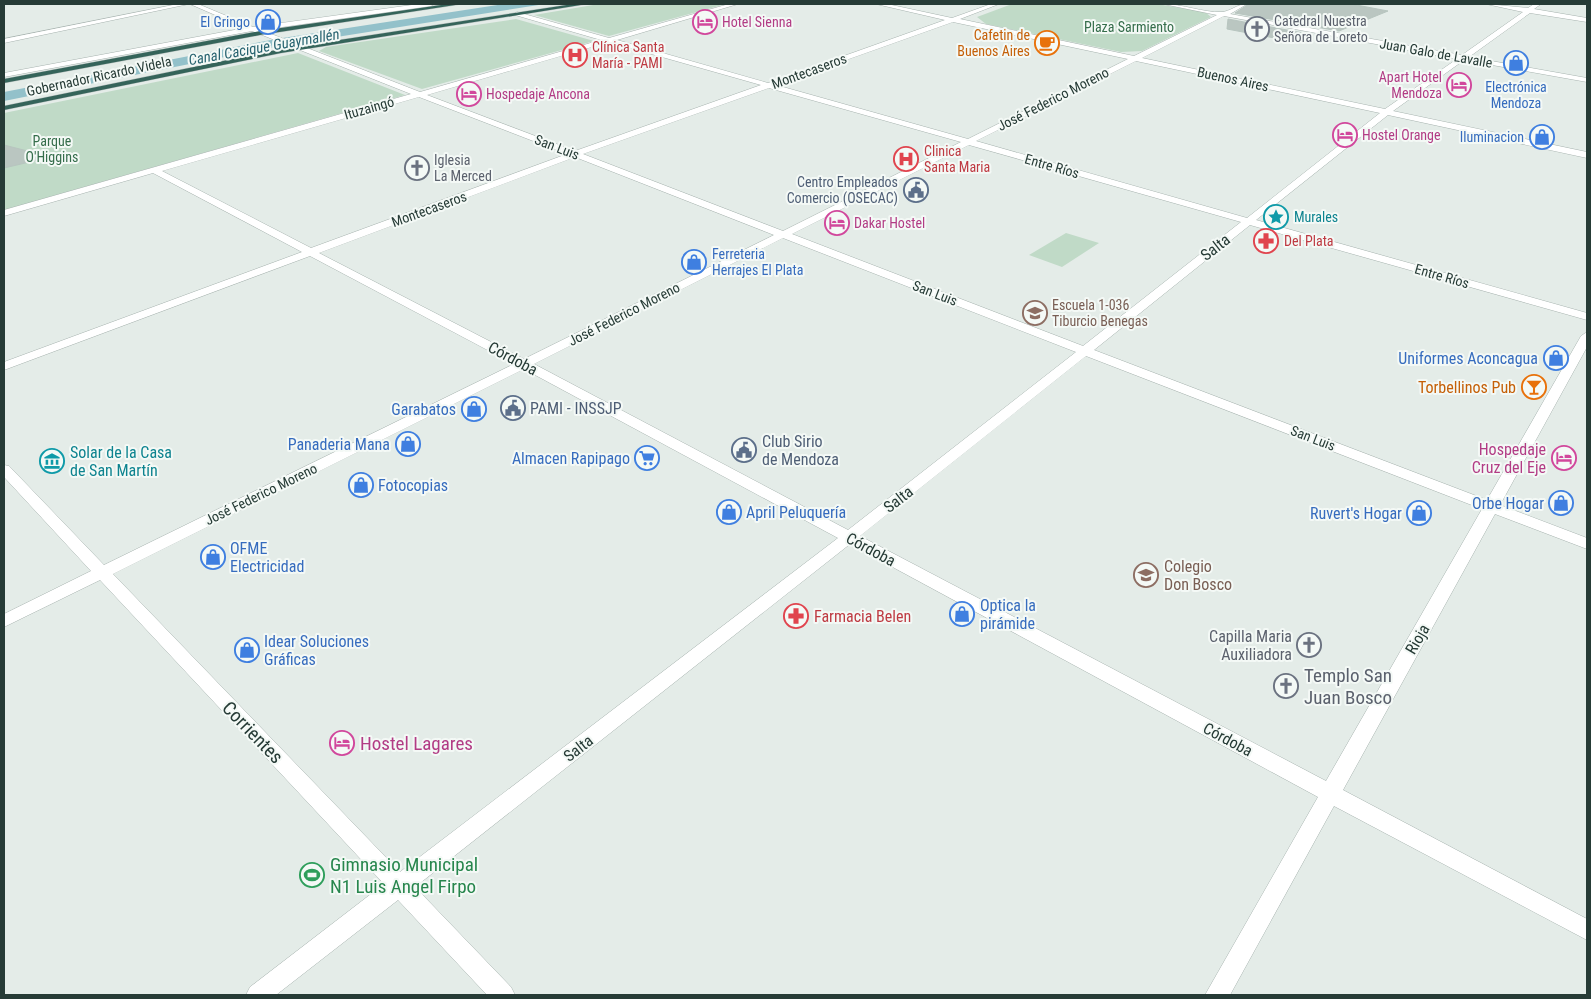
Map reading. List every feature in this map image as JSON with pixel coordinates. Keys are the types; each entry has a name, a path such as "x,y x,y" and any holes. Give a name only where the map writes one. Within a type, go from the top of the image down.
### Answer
{"highway":[{"name":"Gobernador Ricardo Videla","path":"4,81 260,33 459,4"},
{"name":"Gobernador Ricardo Videla","path":"4,108 286,43 584,4"}],"street":[{"path":"4,41 186,4"},
{"name":"San Luis","path":"192,4 260,33 1587,544"},
{"path":"4,75 251,29 431,4"},
{"name":"Ituzaingó","path":"4,213 735,4"},
{"name":"Buenos Aires","path":"879,4 1587,155"},
{"name":"Montecaseros","path":"4,366 576,154 996,4"},
{"name":"Juan Galo de Lavalle","path":"1166,4 1587,80"},
{"name":"José Federico Moreno","path":"4,621 524,364 1244,4"},
{"path":"1489,4 1534,7 1587,20"},
{"name":"Salta","path":"258,995 849,537 1387,112 1534,7"},
{"name":"Entre Ríos","path":"517,14 1587,316"},
{"name":"Córdoba","path":"152,170 524,364 1587,930"},
{"name":"Rioja","path":"1217,995 1587,336"},
{"name":"Corrientes","path":"4,468 101,573 503,995"}],"green space":[{"path":"599,4 726,4 609,36 534,15"},
{"name":"Plaza Sarmiento","path":"1012,4 1157,4 1205,12 1211,17 1142,51 1121,52 986,24 977,17"},
{"path":"516,19 594,41 422,89 319,51 326,47"},
{"name":"Parque O'Higgins","path":"298,53 405,95 4,210 4,113"},
{"path":"1066,233 1099,243 1062,267 1029,255"}],"water":[{"name":"Canal Cacique Guaymallén","path":"504,4 545,4 280,46 4,101 4,92 276,39"}],"building":[{"path":"1249,4 1351,4 1388,11 1339,31 1235,13"},
{"name":"Catedral Nuestra Señora de Loreto","path":"1228,19 1303,33 1290,41 1227,29"},
{"path":"4,145 51,157 4,168"}],"place":[{"name":"El Gringo","path":"268,22"},
{"name":"Hotel Sienna","path":"705,22"},
{"name":"Catedral Nuestra Señora de Loreto","path":"1257,29"},
{"name":"Cafetin de Buenos Aires","path":"1047,43"},
{"name":"Clínica Santa María - PAMI","path":"575,55"},
{"name":"Electrónica Mendoza","path":"1516,63"},
{"name":"Apart Hotel Mendoza","path":"1459,85"},
{"name":"Hospedaje Ancona","path":"469,94"},
{"name":"Hostel Orange","path":"1345,135"},
{"name":"Iluminacion","path":"1542,137"},
{"name":"Clinica Santa Maria","path":"906,159"},
{"name":"Iglesia La Merced","path":"417,168"},
{"name":"Centro Empleados Comercio (OSECAC)","path":"916,190"},
{"name":"Murales","path":"1276,217"},
{"name":"Dakar Hostel","path":"837,223"},
{"name":"Del Plata","path":"1266,241"},
{"name":"Ferreteria Herrajes El Plata","path":"694,262"},
{"name":"Escuela 1-036 Tiburcio Benegas","path":"1035,313"},
{"name":"Uniformes Aconcagua","path":"1556,358"},
{"name":"Torbellinos Pub","path":"1534,387"},
{"name":"PAMI - INSSJP","path":"513,408"},
{"name":"Garabatos","path":"474,409"},
{"name":"Panaderia Mana","path":"408,444"},
{"name":"Club Sirio de Mendoza","path":"744,450"},
{"name":"Almacen Rapipago","path":"647,458"},
{"name":"Hospedaje Cruz del Eje","path":"1564,458"},
{"name":"Solar de la Casa de San Martín","path":"52,461"},
{"name":"Fotocopias","path":"361,485"},
{"name":"Orbe Hogar","path":"1561,503"},
{"name":"April Peluquería","path":"729,512"},
{"name":"Ruvert's Hogar","path":"1419,513"},
{"name":"OFME Electricidad","path":"213,557"},
{"name":"Colegio Don Bosco","path":"1146,575"},
{"name":"Optica la pirámide","path":"962,614"},
{"name":"Farmacia Belen","path":"796,616"},
{"name":"Capilla Maria Auxiliadora","path":"1309,645"},
{"name":"Idear Soluciones Gráficas","path":"247,650"},
{"name":"Templo San Juan Bosco","path":"1286,686"},
{"name":"Hostel Lagares","path":"342,743"},
{"name":"Gimnasio Municipal N1 Luis Angel Firpo","path":"312,875"}]}
